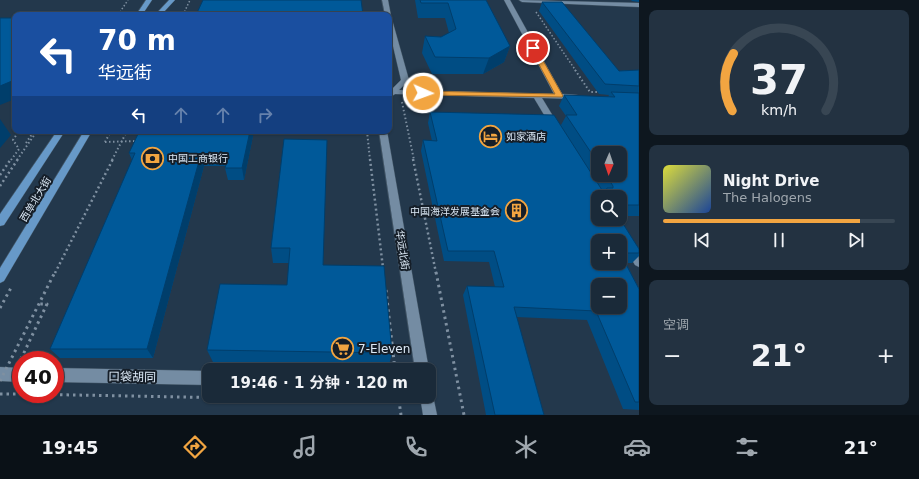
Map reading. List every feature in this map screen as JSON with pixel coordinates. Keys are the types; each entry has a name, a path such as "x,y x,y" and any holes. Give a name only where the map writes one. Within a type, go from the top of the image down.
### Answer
{"main road":[{"path":"141,12 149,0"},
{"path":"161,12 172,0"},
{"name":"西单北大街","path":"0,222 59,134"},
{"name":"西单北大街","path":"0,278 86,134"}],"street":[{"path":"385,0 388,12"},
{"path":"507,0 560,96"},
{"path":"522,0 639,5"},
{"path":"392,29 404,80 392,92"},
{"path":"392,94 587,97"},
{"path":"537,97 562,137"},
{"name":"华远北街","path":"383,134 421,363"},
{"path":"627,243 639,262"},
{"name":"口袋胡同","path":"64,375 202,372"},
{"path":"0,374 12,375"},
{"path":"428,403 430,415"}],"path":[{"path":"120,12 128,0"},
{"path":"184,12 190,0"},
{"path":"532,6 590,92 603,92"},
{"path":"402,102 464,415"},
{"path":"0,175 19,148 13,140 17,134"},
{"path":"28,143 32,134"},
{"path":"0,186 35,134"},
{"path":"109,134 105,142 142,141"},
{"path":"0,382 125,134"},
{"path":"367,134 384,270"},
{"path":"385,285 393,363"},
{"path":"25,351 47,304 39,304"},
{"path":"0,394 12,394"},
{"path":"64,395 399,401 401,415"}],"building":[{"path":"203,0 361,0 363,12 197,12"},
{"path":"420,0 486,0 510,46 489,58 435,57 425,36 441,37 456,29 448,3 421,3"},
{"path":"542,2 562,2 619,71 639,70 639,86 605,84"},
{"path":"0,18 12,18 12,81 0,86"},
{"path":"611,92 639,93 639,205 627,205 627,190 606,190 607,188 613,188 610,182 627,182 627,146 591,146 591,152 566,115 577,115 564,95 615,97"},
{"path":"430,112 554,115 591,173 591,182 597,182 602,190 591,190 591,226 624,226 639,249 639,253 627,253 627,234 591,234 591,270 627,270 627,266 639,289 639,402 635,402 597,314 627,314 627,278 591,278 591,311 514,307 544,415 495,415 467,286 504,287 494,251 448,251 423,140 437,141"},
{"path":"138,134 249,134 242,168 225,168 229,155 201,154 147,349 50,349 135,153 129,153"},
{"path":"284,139 327,140 323,265 384,266 392,353 207,350 220,284 287,285 290,248 271,248"}],"place":[{"name":"如家酒店","path":"490,136"},
{"name":"中国工商银行","path":"153,158"},
{"name":"中国海洋发展基金会","path":"516,211"},
{"name":"7-Eleven","path":"343,349"}],"route":[{"path":"423,93 537,97 560,96 533,48"}]}
